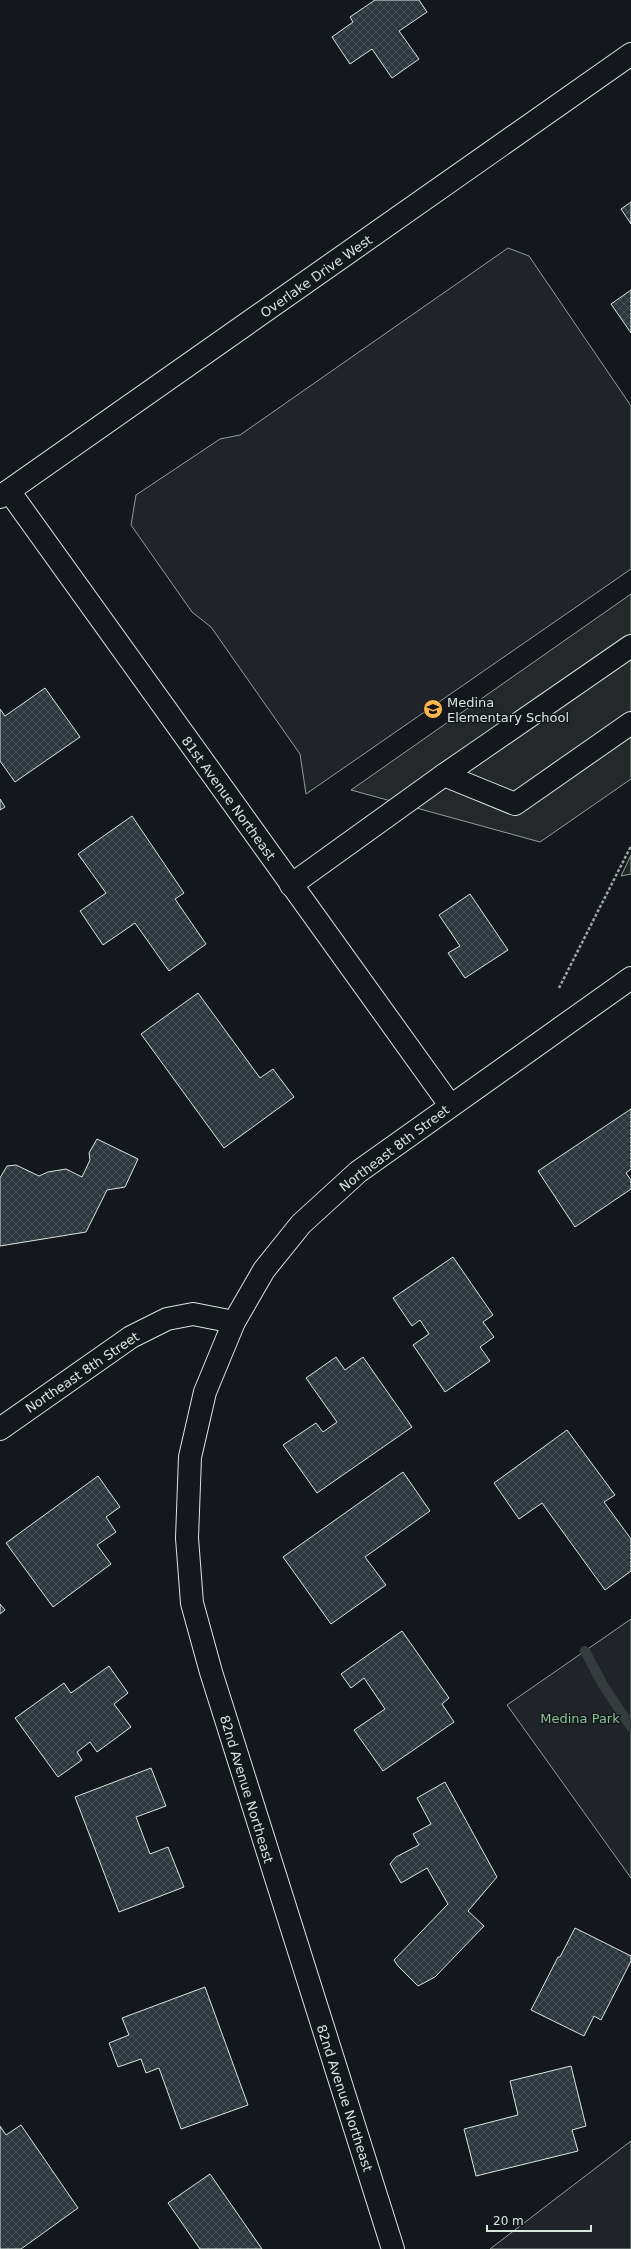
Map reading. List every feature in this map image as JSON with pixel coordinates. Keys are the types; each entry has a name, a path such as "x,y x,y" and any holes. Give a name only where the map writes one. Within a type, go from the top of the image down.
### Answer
{"street":[{"name":"Overlake Drive West","path":"5,494 631,54"},
{"name":"81st Avenue Northeast","path":"5,494 450,1105"},
{"path":"291,885 444,775 631,646"},
{"path":"444,775 515,804 631,723"},
{"name":"Northeast 8th Street","path":"0,1429 131,1337 167,1319 193,1314 234,1322 264,1270 301,1224 358,1172 450,1105 631,978"},
{"name":"82nd Avenue Northeast","path":"234,1322 205,1392 190,1457 187,1538 192,1603 210,1672 393,2249"}],"path":[{"path":"559,988 631,846"}],"green space":[{"path":"508,248 529,256 631,406 631,569 306,794 300,754 211,627 192,612 131,525 136,495 220,439 240,435"},
{"name":"Medina Park","path":"631,1619 631,1878 507,1705"},
{"path":"631,2141 631,2249 490,2249"}],"shaded area":[{"path":"631,594 631,779 540,842 351,790"},
{"path":"631,855 631,874 621,876"}],"building":[{"path":"375,0 419,0 427,12 399,31 419,59 392,78 372,49 350,64 332,37 353,22 350,17"},
{"path":"631,202 631,224 621,209"},
{"path":"631,290 631,333 611,304"},
{"path":"45,688 80,737 15,782 0,761 0,709 5,716"},
{"path":"0,799 5,807 0,810"},
{"path":"132,816 184,893 175,899 206,944 169,971 135,923 103,945 80,911 106,893 78,854"},
{"path":"470,894 508,950 465,978 448,953 460,946 439,915"},
{"path":"198,993 260,1078 273,1069 294,1097 224,1148 141,1034"},
{"path":"631,1109 631,1169 626,1173 631,1180 631,1189 575,1227 538,1171"},
{"path":"97,1139 138,1159 125,1187 107,1190 86,1232 0,1246 0,1178 7,1166 16,1165 39,1176 48,1172 66,1169 82,1177 90,1160 89,1153"},
{"path":"453,1257 493,1315 483,1322 494,1337 480,1347 490,1361 445,1392 413,1345 429,1334 420,1320 412,1326 393,1298"},
{"path":"336,1357 345,1370 363,1357 412,1427 317,1493 283,1445 316,1423 323,1432 337,1422 306,1378"},
{"path":"567,1430 615,1495 604,1502 631,1539 631,1571 605,1590 542,1503 519,1519 494,1483"},
{"path":"403,1472 430,1511 365,1557 386,1585 331,1624 283,1557"},
{"path":"98,1476 120,1507 106,1517 116,1532 97,1545 111,1564 53,1607 6,1543"},
{"path":"0,1604 5,1610 0,1614"},
{"path":"402,1631 449,1698 442,1704 454,1722 383,1771 354,1730 385,1709 364,1678 351,1688 341,1674"},
{"path":"109,1666 128,1693 114,1704 131,1727 97,1752 90,1742 77,1752 82,1760 58,1777 15,1718 64,1683 71,1693"},
{"path":"151,1768 166,1806 136,1817 150,1854 168,1847 184,1887 119,1912 75,1797"},
{"path":"445,1782 497,1877 468,1911 484,1926 435,1977 418,1986 394,1960 448,1904 427,1868 401,1883 390,1864 396,1857 419,1845 413,1834 431,1824 417,1798"},
{"path":"575,1928 631,1956 631,1961 601,2020 594,2016 584,2036 531,2010 558,1957 560,1957"},
{"path":"205,1987 248,2105 181,2129 159,2068 146,2073 141,2059 118,2067 109,2043 129,2035 122,2018"},
{"path":"571,2066 586,2126 572,2130 578,2151 476,2176 464,2129 518,2115 510,2081"},
{"path":"21,2125 78,2208 21,2249 0,2249 0,2126 6,2135"},
{"path":"210,2174 262,2249 200,2249 168,2203"}],"waterway":[{"path":"585,1651 603,1685 631,1727"}],"place":[{"name":"Medina Elementary School","path":"433,709"}]}
